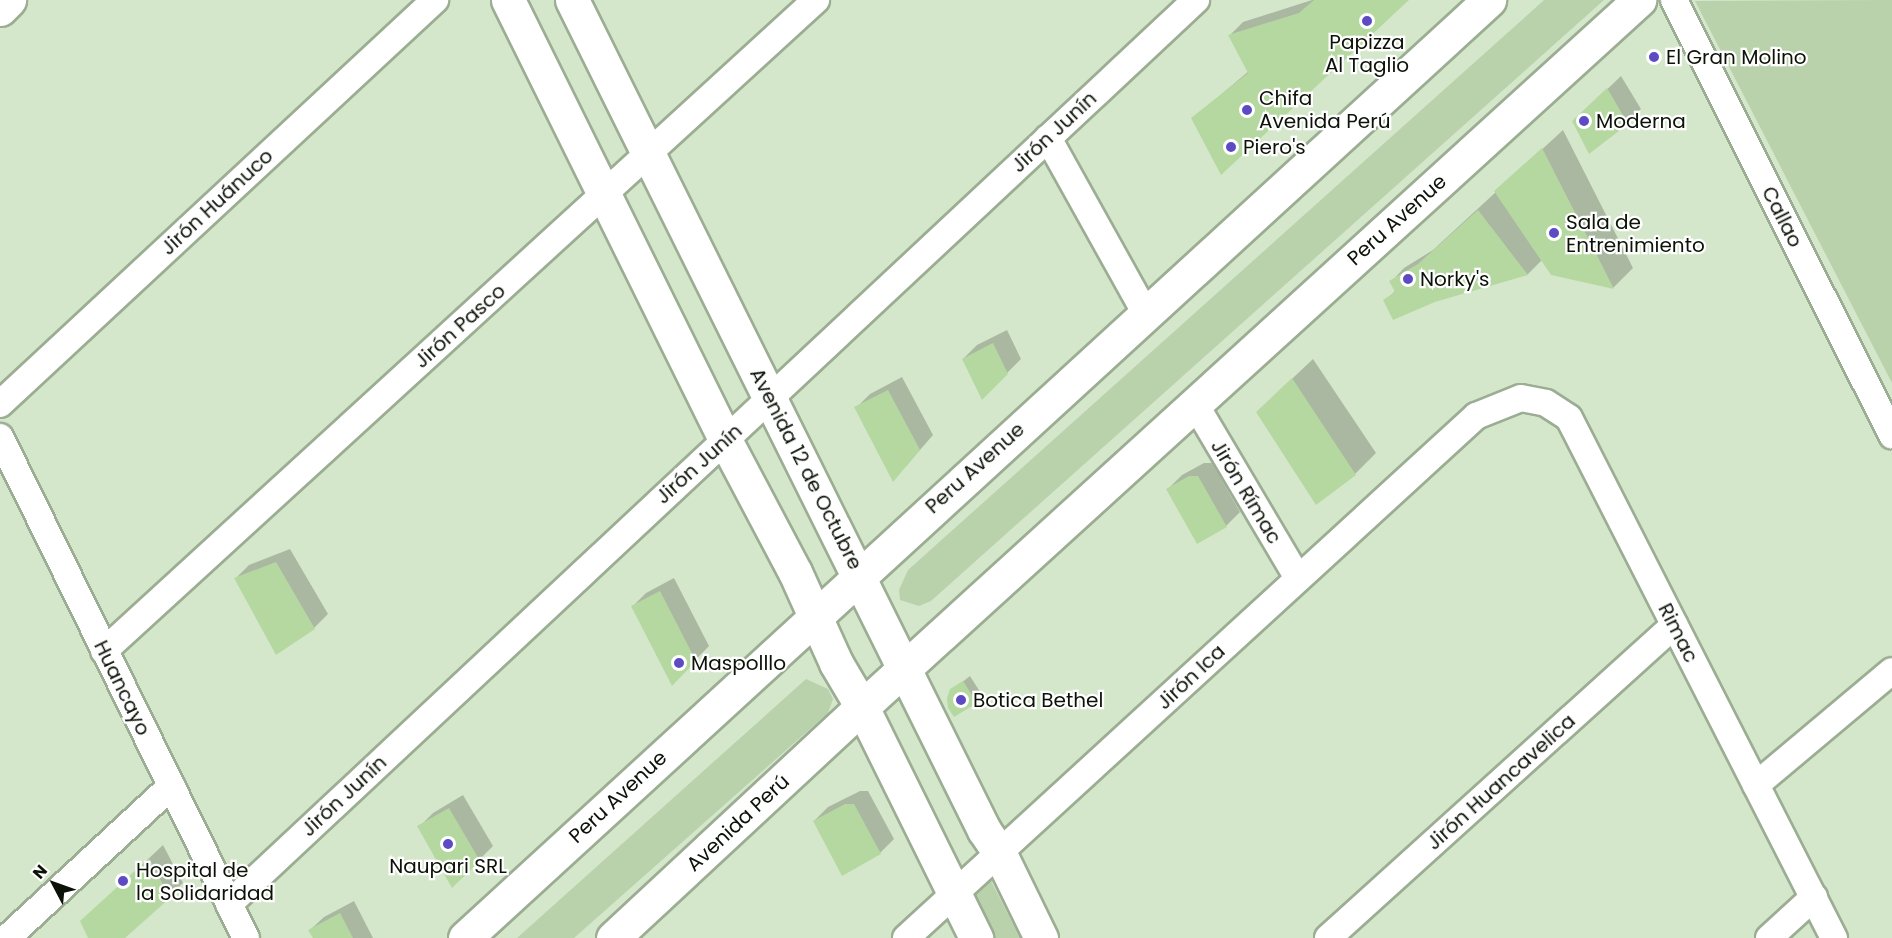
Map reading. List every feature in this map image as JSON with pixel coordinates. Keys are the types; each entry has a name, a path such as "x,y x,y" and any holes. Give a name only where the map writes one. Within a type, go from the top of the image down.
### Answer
{"main road":[{"path":"0,9 9,0"},
{"path":"508,0 725,440 795,572 813,617 862,707 976,938"},
{"name":"Avenida 12 de Octubre","path":"572,0 859,574 984,830 999,852 1041,938"},
{"name":"Peru Avenue","path":"465,938 859,574 1489,0"},
{"name":"Peru Avenue","path":"862,707 1639,0"},
{"name":"Avenida Perú","path":"614,938 862,707"}],"street":[{"name":"Jirón Huánuco","path":"0,404 435,0"},
{"name":"Jirón Pasco","path":"104,651 816,0"},
{"name":"Jirón Junín","path":"229,904 1196,0"},
{"name":"Callao","path":"1674,0 1892,435"},
{"path":"1048,138 1146,312"},
{"name":"Rimac","path":"1476,416 1521,398 1546,403 1569,418 1834,938"},
{"name":"Jirón Rímac","path":"1195,404 1298,579"},
{"name":"Jirón Ica","path":"906,938 1476,416"},
{"name":"Huancayo","path":"0,437 246,938"},
{"name":"Jirón Huancavelica","path":"1328,938 1674,625"},
{"path":"1756,785 1892,671"},
{"path":"7,938 171,786"},
{"path":"1769,938 1814,897"}],"green space":[{"path":"1544,0 1604,0 931,601 919,606 900,600 899,590 908,570"},
{"path":"1892,0 1892,383 1695,1"},
{"path":"806,679 828,689 833,699 828,713 574,938 517,938"},
{"path":"988,875 1020,938 981,938 962,898"}],"building":[{"path":"1314,0 1409,0 1221,175 1191,118 1248,73 1228,35 1299,13"},
{"path":"1607,88 1628,124 1589,154 1572,121"},
{"name":"Sala de Entrenimiento","path":"1542,148 1614,289 1551,275 1494,191"},
{"path":"1478,210 1528,275 1435,302 1393,320 1383,300 1395,292 1389,281 1418,264"},
{"path":"993,343 1008,374 982,400 962,359"},
{"path":"1292,378 1356,475 1316,505 1256,412"},
{"path":"888,390 920,450 893,482 854,407"},
{"path":"1189,476 1198,476 1227,527 1197,544 1166,489"},
{"path":"276,562 315,629 276,655 234,578"},
{"path":"660,591 696,661 672,686 631,606"},
{"name":"Botica Bethel","path":"963,681 977,703 954,717 948,708 947,698 950,689"},
{"path":"845,804 854,804 881,854 842,876 813,821"},
{"name":"Naupari SRL","path":"449,808 480,861 452,888 417,826"},
{"path":"149,858 170,898 125,938 88,938 80,921"},
{"path":"340,913 353,938 313,938 308,930"}],"place":[{"name":"Papizza Al Taglio","path":"1367,21"},
{"name":"El Gran Molino","path":"1654,57"},
{"name":"Chifa Avenida Perú","path":"1247,110"},
{"name":"Moderna","path":"1584,121"},
{"name":"Piero's","path":"1231,147"},
{"name":"Sala de Entrenimiento","path":"1554,233"},
{"name":"Norky's","path":"1408,279"},
{"name":"Maspolllo","path":"679,663"},
{"name":"Botica Bethel","path":"961,700"},
{"name":"Naupari SRL","path":"448,844"},
{"name":"Hospital de la Solidaridad","path":"123,881"}]}
